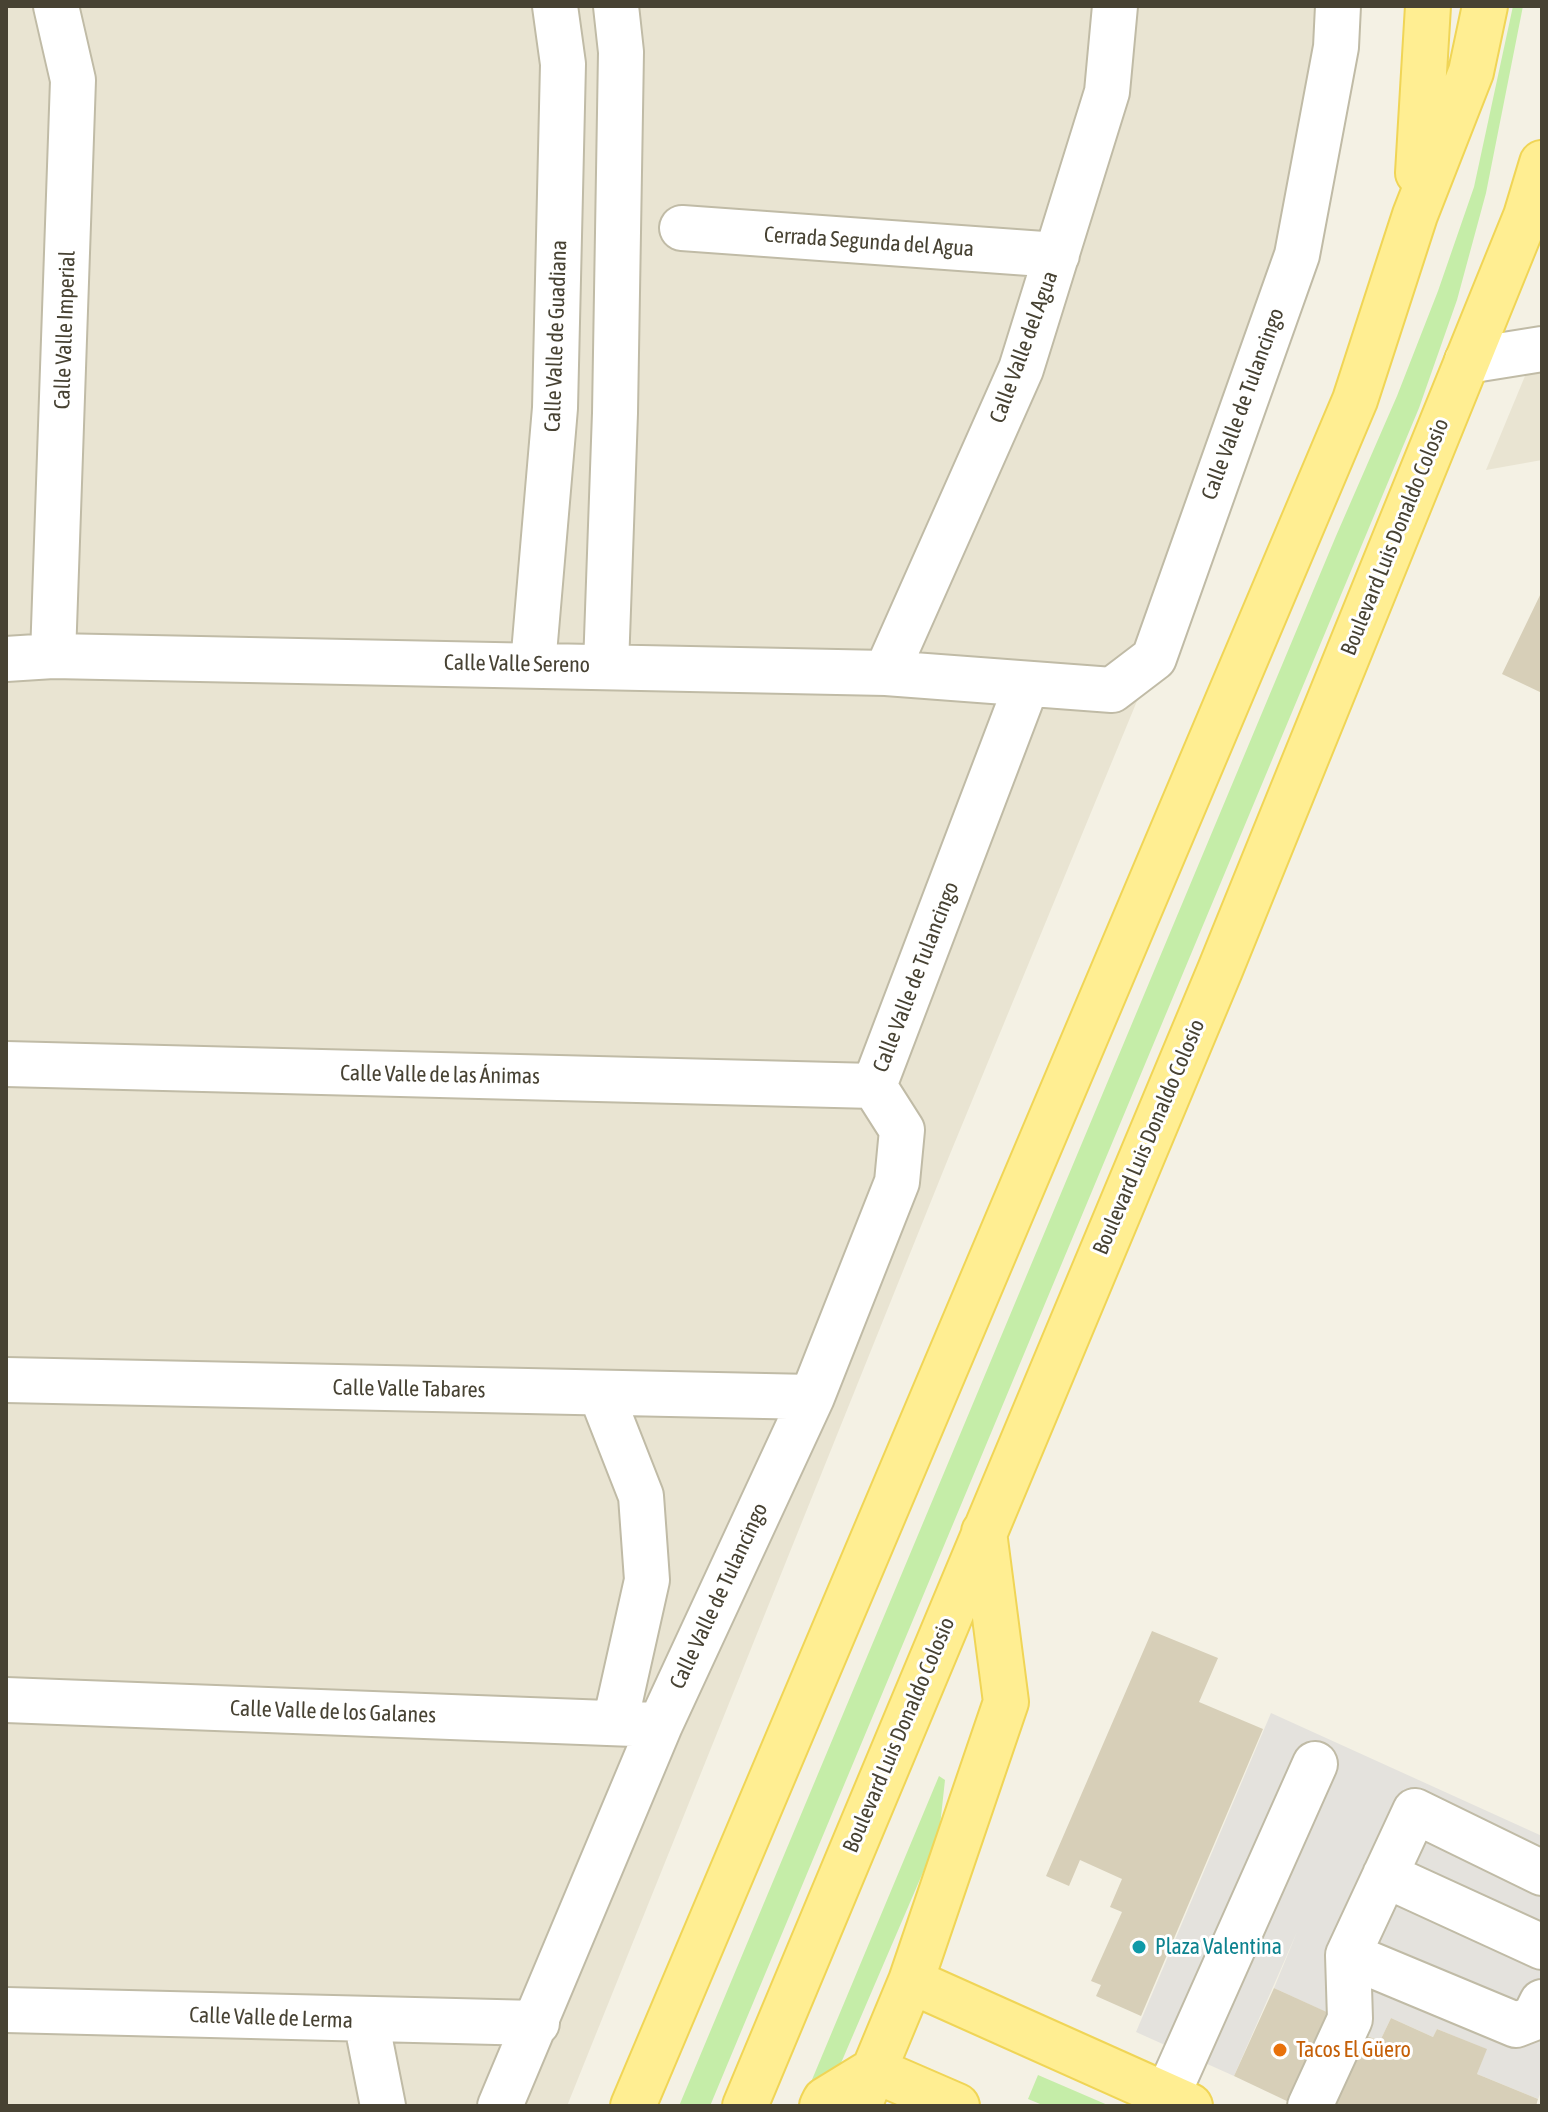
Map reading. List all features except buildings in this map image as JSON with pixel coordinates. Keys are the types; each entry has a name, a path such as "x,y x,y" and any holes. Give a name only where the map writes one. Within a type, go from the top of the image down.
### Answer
{"main road":[{"path":"1415,215 1428,6"},
{"path":"633,2106 1355,400 1415,215 1471,72 1485,6"},
{"name":"Boulevard Luis Donaldo Colosio","path":"745,2106 1220,970 1467,361 1532,227 1542,163"},
{"path":"866,2088 911,1981 1006,1702 984,1530"},
{"path":"911,1981 1179,2101"},
{"path":"822,2106 825,2100 866,2088 957,2106"}],"street":[{"name":"Calle Valle Imperial","path":"53,656 73,80 56,6"},
{"name":"Calle Valle de Guadiana","path":"533,665 555,408 563,64 555,6"},
{"path":"606,666 615,413 621,52 616,6"},
{"name":"Calle Valle del Agua","path":"886,673 1021,369 1107,92 1115,6"},
{"name":"Calle Valle de Tulancingo","path":"500,2106 660,1725 812,1397 897,1182 902,1130 874,1086 1027,684 1112,690 1154,658 1297,255 1336,47 1338,6"},
{"name":"Cerrada Segunda del Agua","path":"682,228 1057,255"},
{"path":"1467,361 1542,349"},
{"name":"Calle Valle Sereno","path":"6,659 53,656 606,666 886,673 1027,684"},
{"name":"Calle Valle de las Ánimas","path":"6,1064 874,1086"},
{"name":"Calle Valle Tabares","path":"6,1380 812,1397"},
{"path":"601,1394 641,1496 647,1580 615,1723"},
{"name":"Calle Valle de los Galanes","path":"6,1700 660,1725"},
{"path":"1179,2101 1315,1764"},
{"path":"1310,2106 1350,2019 1348,1955 1415,1811 1542,1873"},
{"path":"1385,1875 1542,1947"},
{"path":"1348,1955 1516,2025 1534,2018 1542,2002"},
{"name":"Calle Valle de Lerma","path":"6,2010 537,2023"},
{"path":"366,2020 383,2106"}],"shaded area":[{"path":"6,6 1361,6 1305,294 950,1154 567,2106 6,2106"},
{"path":"1542,335 1542,460 1486,470"},
{"path":"1271,1713 1542,1836 1542,2090 1538,2099 1477,2074 1486,2049 1437,2029 1433,2037 1391,2018 1380,2041 1274,1988 1297,1932 1234,2076 1136,2032"}],"green space":[{"path":"1513,6 1523,6 1486,193 1457,300 1419,408 710,2106 679,2106 1397,396 1474,187"},
{"path":"939,1776 945,1780 939,1835 832,2084 801,2106"},
{"path":"1038,2075 1110,2106 1045,2106 1028,2099"}],"place":[{"name":"Plaza Valentina","path":"1139,1947"},
{"name":"Tacos El Güero","path":"1280,2050"}]}
